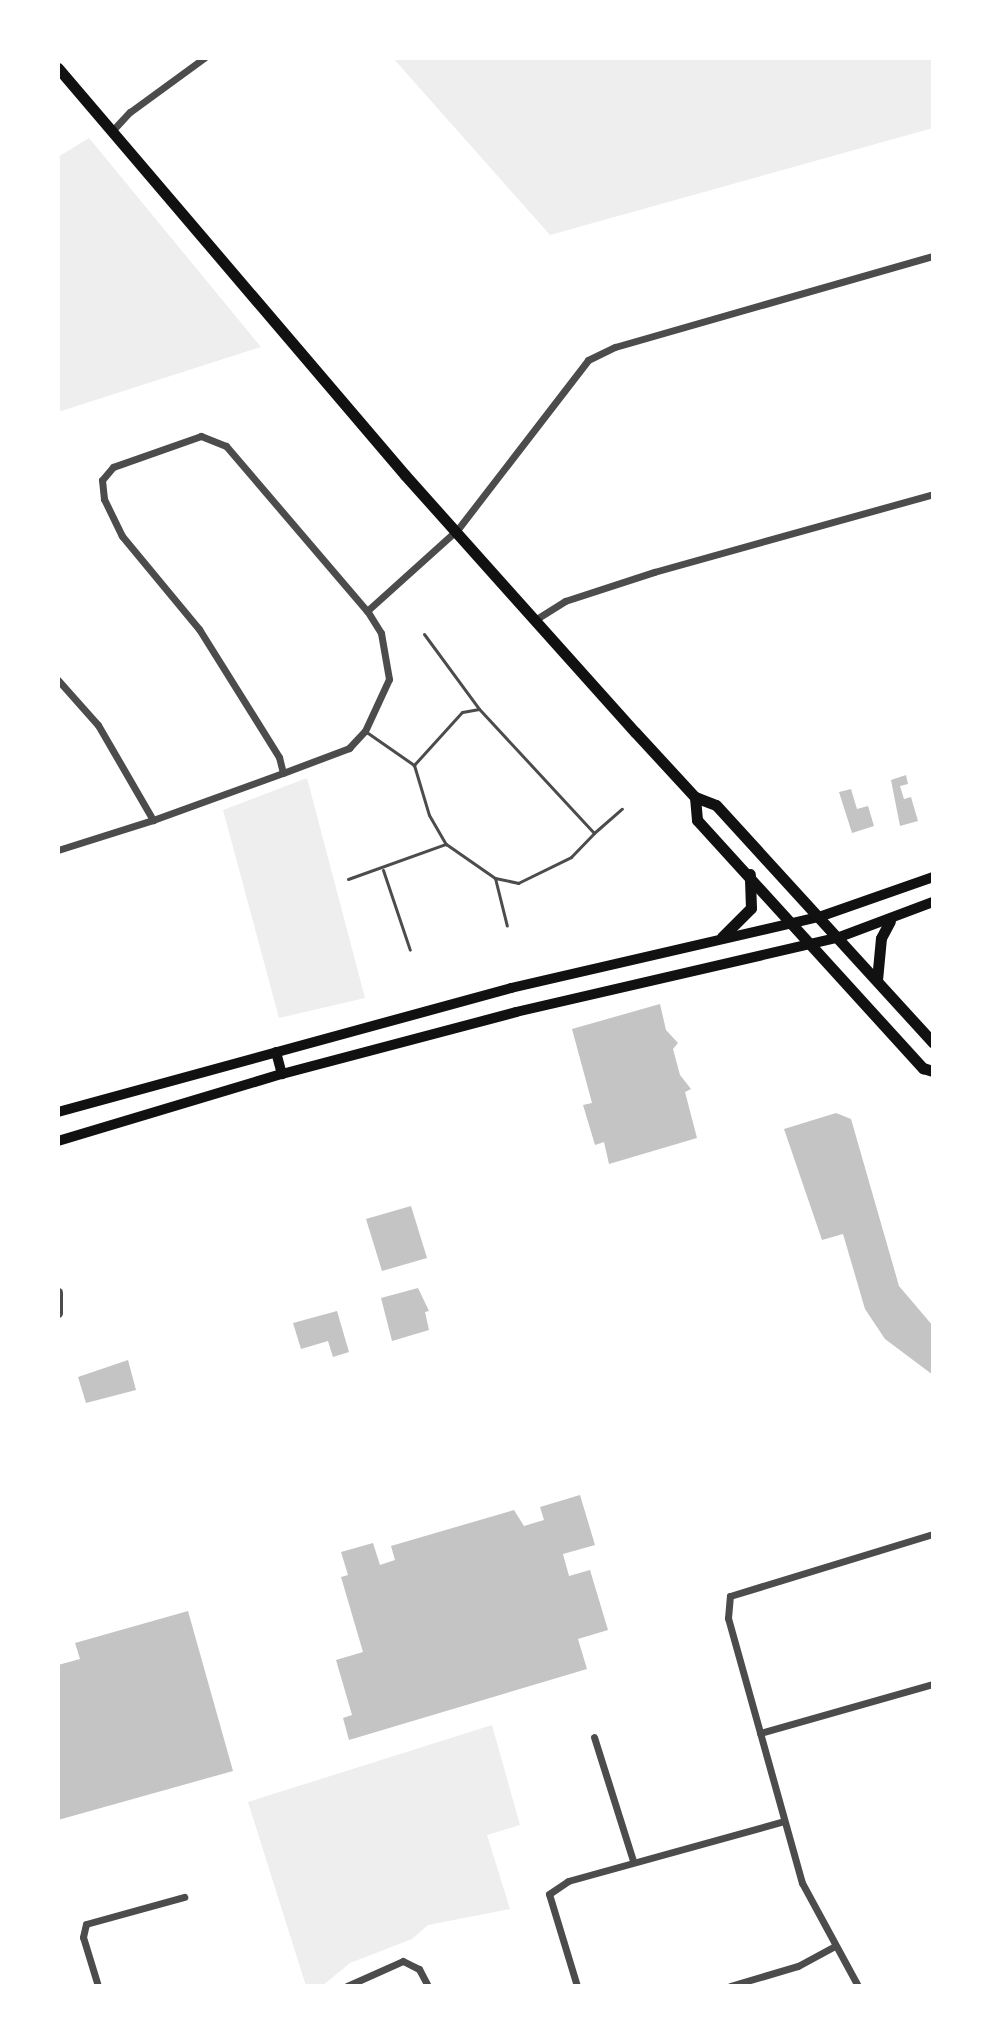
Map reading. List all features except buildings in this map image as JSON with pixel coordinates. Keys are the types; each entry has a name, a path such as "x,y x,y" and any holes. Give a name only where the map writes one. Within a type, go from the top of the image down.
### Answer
{"main road":[{"path":"58,68 405,475 458,529 695,797 716,805 933,1043"},
{"path":"695,797 697,820 750,873 923,1068 933,1071"},
{"path":"722,937 751,908 750,873"},
{"path":"58,1112 276,1052 722,937 819,917 933,877"},
{"path":"58,1141 282,1074 627,984 837,938 890,921 933,902"},
{"path":"877,980 881,938 890,921"},
{"path":"276,1052 282,1074"},
{"path":"58,1151 72,1138"}],"street":[{"path":"112,131 130,112 204,58"},
{"path":"367,611 458,529 588,360 615,347 933,256"},
{"path":"58,850 153,820 283,773 349,748 365,731 389,679 381,633 367,611 214,437 201,436 113,467 102,480 104,499 122,536 199,629 278,756 283,773"},
{"path":"538,618 565,601 654,572 933,494"},
{"path":"58,680 98,725 153,820"},
{"path":"58,1292 58,1313"},
{"path":"858,1986 802,1883 728,1618 730,1596 933,1534"},
{"path":"760,1733 933,1684"},
{"path":"594,1737 633,1861"},
{"path":"577,1986 547,1897 568,1881 784,1821"},
{"path":"98,1986 83,1937 86,1924 184,1897"},
{"path":"730,1986 798,1966 835,1946"},
{"path":"347,1986 403,1961 419,1969 428,1986"}],"lane":[{"path":"424,634 479,709 594,833"},
{"path":"414,765 462,712 479,709"},
{"path":"365,731 414,765 429,815 446,844 495,878 518,883 571,857 622,809"},
{"path":"348,879 383,870 446,844"},
{"path":"383,870 410,950"},
{"path":"495,878 507,926"}],"shaded area":[{"path":"393,58 933,58 933,128 550,235"},
{"path":"89,138 261,347 58,412 58,157"},
{"path":"307,778 365,998 279,1018 223,810"},
{"path":"492,1725 520,1825 487,1835 510,1909 428,1925 412,1939 350,1963 322,1986 306,1986 248,1802"}]}
